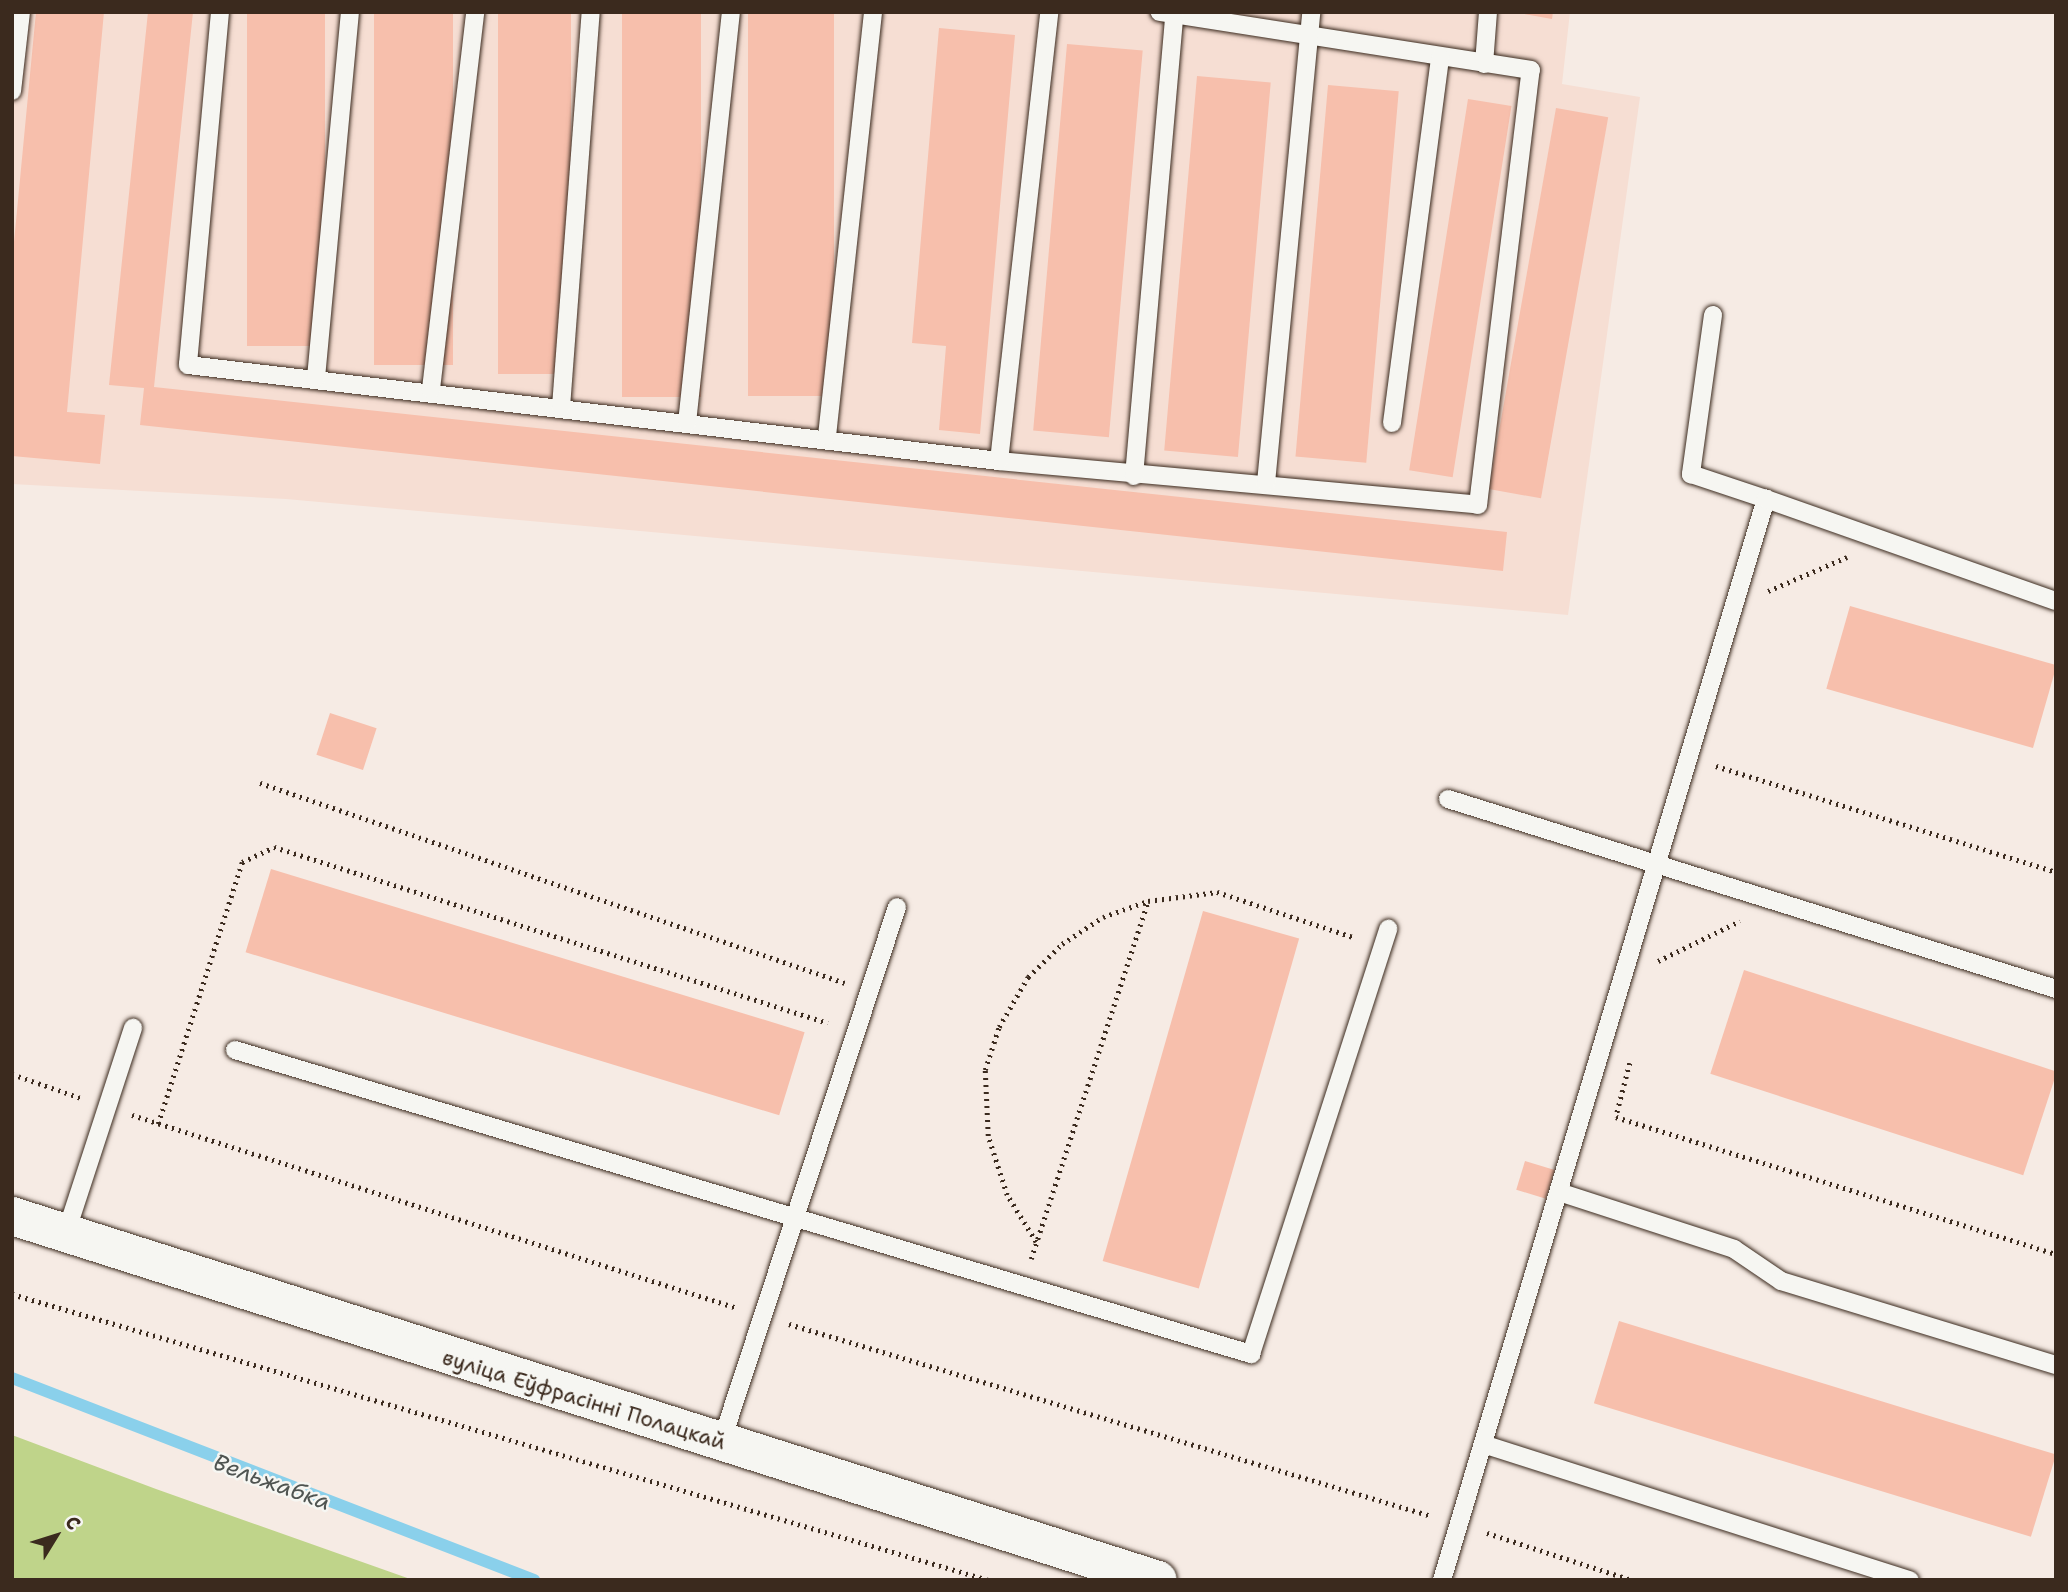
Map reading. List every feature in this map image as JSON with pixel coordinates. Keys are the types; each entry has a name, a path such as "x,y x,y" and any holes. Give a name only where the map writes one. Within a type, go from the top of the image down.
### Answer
{"street":[{"name":"вуліца Еўфрасінні Полацкай","path":"12,1216 1158,1580"}],"lane":[{"path":"12,91 21,12"},
{"path":"220,12 188,365 431,389 687,423 827,436 999,461 1134,476 1266,483 1478,505 1531,70 1167,14 1134,476"},
{"path":"316,377 350,12"},
{"path":"431,389 475,12"},
{"path":"561,407 591,12"},
{"path":"687,423 731,12"},
{"path":"827,436 873,12"},
{"path":"999,461 1049,12"},
{"path":"1266,483 1311,12"},
{"path":"1484,64 1488,12"},
{"path":"1392,423 1440,58"},
{"path":"1713,315 1691,474 2056,601"},
{"path":"1442,1580 1562,1193 1766,499"},
{"path":"1448,799 2056,989"},
{"path":"721,1443 765,1317 793,1219 897,907"},
{"path":"235,1049 793,1219 1251,1354 1388,929"},
{"path":"66,1233 133,1028"},
{"path":"1562,1193 1734,1249 1781,1281 2056,1365"},
{"path":"1486,1445 1910,1580"}],"path":[{"path":"1762,594 1849,556 1862,561"},
{"path":"1707,776 1714,751"},
{"path":"1710,764 2056,872"},
{"path":"260,783 869,991"},
{"path":"158,1124 242,862 274,847 855,1032"},
{"path":"1036,1243 1007,1195 988,1136 985,1070 999,1027 1028,977 1062,944 1103,917 1148,901 1217,892 1382,947"},
{"path":"1021,1287 1148,901"},
{"path":"1658,961 1738,921 1752,925"},
{"path":"1654,974 1661,948"},
{"path":"1633,1052 1616,1117 2056,1254"},
{"path":"12,1074 158,1124 765,1317 1461,1524 1632,1580"},
{"path":"12,1294 989,1580"}],"shaded area":[{"path":"12,12 1570,12 1562,84 1640,97 1568,615 286,499 12,484"}],"green space":[{"path":"12,1435 156,1489 413,1580 12,1580"}],"building":[{"path":"36,12 104,12 67,412 105,415 100,464 12,456 12,263"},
{"path":"148,12 193,12 154,387 1507,532 1503,571 140,425 144,388 109,385"},
{"path":"247,12 325,12 325,346 247,346"},
{"path":"374,12 453,12 453,365 374,365"},
{"path":"498,12 571,12 571,374 498,374"},
{"path":"622,12 701,12 701,397 622,397"},
{"path":"748,12 834,12 834,396 748,396"},
{"path":"1513,12 1553,12 1552,19"},
{"path":"939,28 1015,35 980,434 939,430 946,346 912,343"},
{"path":"1067,44 1143,51 1109,437 1033,431"},
{"path":"1197,76 1271,82 1238,457 1164,451"},
{"path":"1328,85 1399,91 1366,463 1295,457"},
{"path":"1468,99 1511,106 1453,477 1409,470"},
{"path":"1556,108 1608,117 1541,498 1489,489"},
{"path":"1850,606 2056,665 2033,748 1826,689"},
{"path":"330,713 377,728 363,770 316,755"},
{"path":"271,869 805,1032 779,1115 246,952"},
{"path":"1203,911 1299,939 1199,1288 1103,1261"},
{"path":"1744,970 2056,1071 2023,1175 1710,1074"},
{"path":"1525,1161 1555,1170 1546,1199 1516,1190"},
{"path":"1619,1321 2056,1455 2031,1537 1594,1403"}],"waterway":[{"name":"Вельжабка","path":"12,1378 534,1580"}]}
